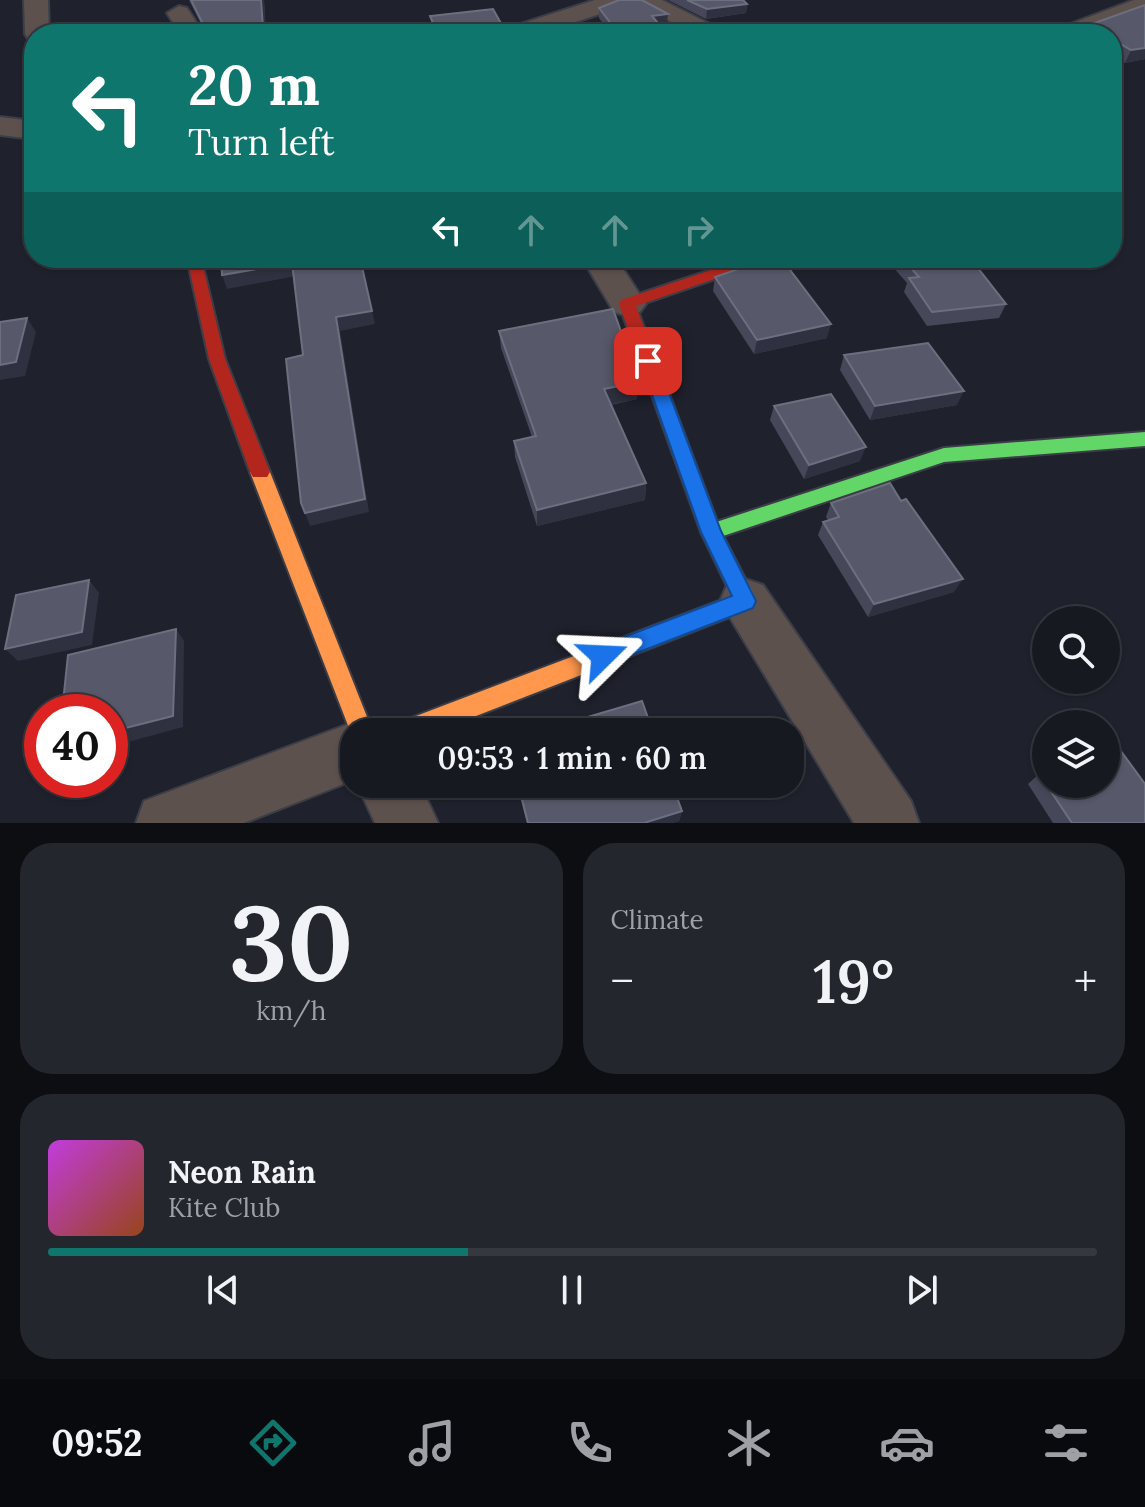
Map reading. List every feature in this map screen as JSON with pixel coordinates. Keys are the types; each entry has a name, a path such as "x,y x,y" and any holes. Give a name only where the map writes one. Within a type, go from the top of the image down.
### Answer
{"street":[{"path":"36,0 37,24"},
{"path":"545,24 619,0"},
{"path":"644,0 691,24"},
{"path":"1092,24 1145,4"},
{"path":"179,13 186,24"},
{"path":"0,126 24,129"},
{"path":"196,268 217,359 356,718"},
{"path":"605,268 627,304 711,532 745,601 889,823"},
{"path":"627,304 733,268"},
{"path":"711,532 944,455 1145,439"},
{"path":"440,718 745,601"},
{"path":"166,823 340,756"},
{"path":"395,798 408,823"}],"building":[{"path":"191,0 261,0 263,24 203,24"},
{"path":"619,0 642,0 668,14 652,16 659,24 611,24 599,8"},
{"path":"687,0 743,0 747,4 707,9"},
{"path":"1145,5 1145,48 1131,50 1122,45 1122,24 1092,24"},
{"path":"493,9 501,24 434,24 430,16"},
{"path":"222,268 263,268 222,275"},
{"path":"293,268 362,268 372,311 336,317 365,499 305,513 301,503 286,359 303,355"},
{"path":"741,268 789,268 831,324 757,340 715,277"},
{"path":"911,268 978,268 1006,304 932,312 909,278 919,277"},
{"path":"613,309 639,382 604,389 646,483 537,510 514,441 536,436 499,331"},
{"path":"27,318 16,362 0,365 0,322"},
{"path":"928,343 964,391 875,406 844,355"},
{"path":"831,394 866,447 809,465 774,406"},
{"path":"890,483 901,501 906,499 963,579 874,604 823,522 839,517 831,503"},
{"path":"89,580 82,632 5,649 16,595"},
{"path":"176,629 173,716 128,727 128,694 64,694 68,655"},
{"path":"642,701 648,718 584,718"},
{"path":"1120,750 1145,784 1145,823 1072,823 1055,798 1120,798"},
{"path":"522,798 677,798 682,811 644,823 528,823"}],"traffic: fast":[{"path":"743,596 711,532 944,455 1145,439"}],"traffic: slow":[{"path":"260,472 356,718"},
{"path":"440,718 745,601 743,596"}],"traffic: jam":[{"path":"196,268 217,359 260,472"},
{"path":"711,532 627,304 733,268"}],"route":[{"path":"603,656 745,601 711,532 648,361"}]}
